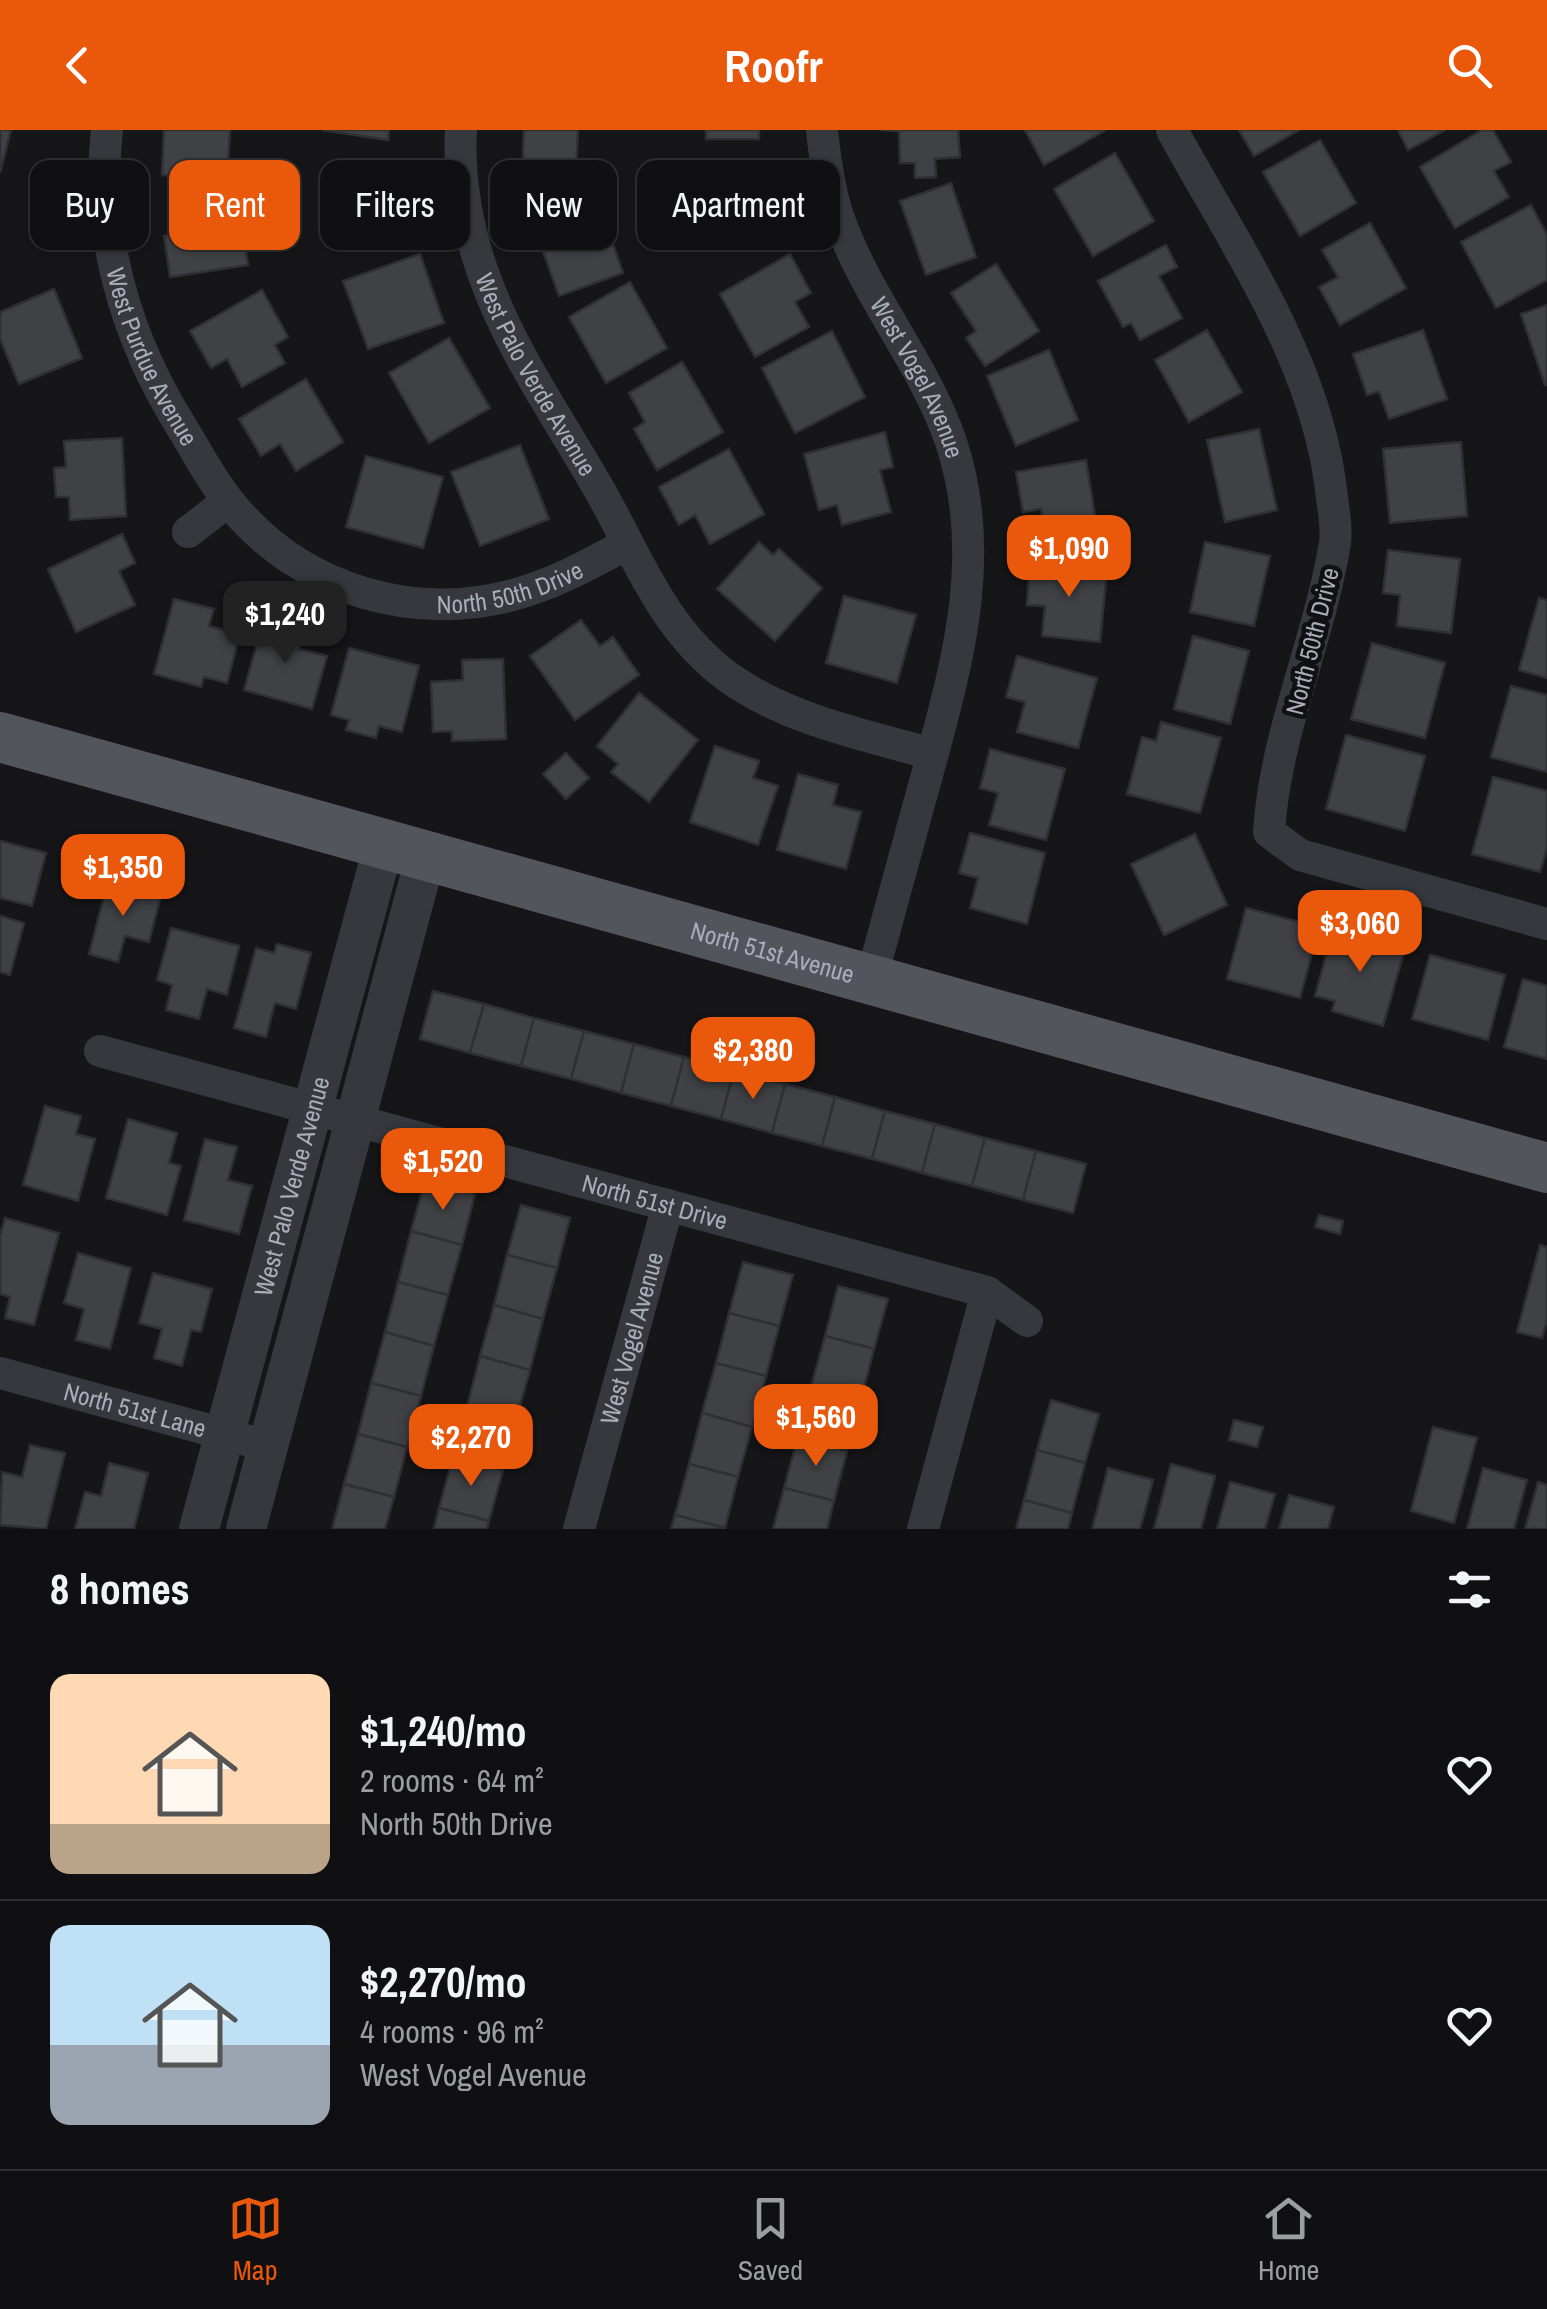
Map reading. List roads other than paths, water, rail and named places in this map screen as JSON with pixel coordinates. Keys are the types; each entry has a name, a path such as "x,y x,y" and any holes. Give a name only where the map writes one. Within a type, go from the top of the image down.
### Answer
{"main road":[{"name":"North 51st Avenue","path":"0,737 1547,1168"}],"street":[{"name":"West Purdue Avenue","path":"106,160 107,130"},
{"name":"West Palo Verde Avenue","path":"461,130 458,165 484,278 542,396 627,544"},
{"name":"West Vogel Avenue","path":"822,130 839,218 933,396 952,444 970,547 968,602 871,980"},
{"name":"North 50th Drive","path":"1172,130 1281,330 1327,448 1336,536 1321,619 1272,792 1269,832 1300,855 1547,924"},
{"name":"West Purdue Avenue","path":"114,250 130,323 166,402 228,501"},
{"path":"188,532 228,501"},
{"name":"North 50th Drive","path":"228,501 288,558 324,580 364,595 404,603 456,605 523,592 627,544"},
{"path":"627,544 669,617 727,676 812,720 932,754"},
{"name":"West Palo Verde Avenue","path":"200,1529 313,1109 405,849"},
{"name":"West Palo Verde Avenue","path":"246,1529 355,1120 405,849"},
{"name":"North 51st Drive","path":"100,1051 988,1292 1027,1321"},
{"name":"West Vogel Avenue","path":"579,1529 668,1205"},
{"path":"923,1529 988,1292"},
{"name":"North 51st Lane","path":"0,1373 268,1446"}]}
